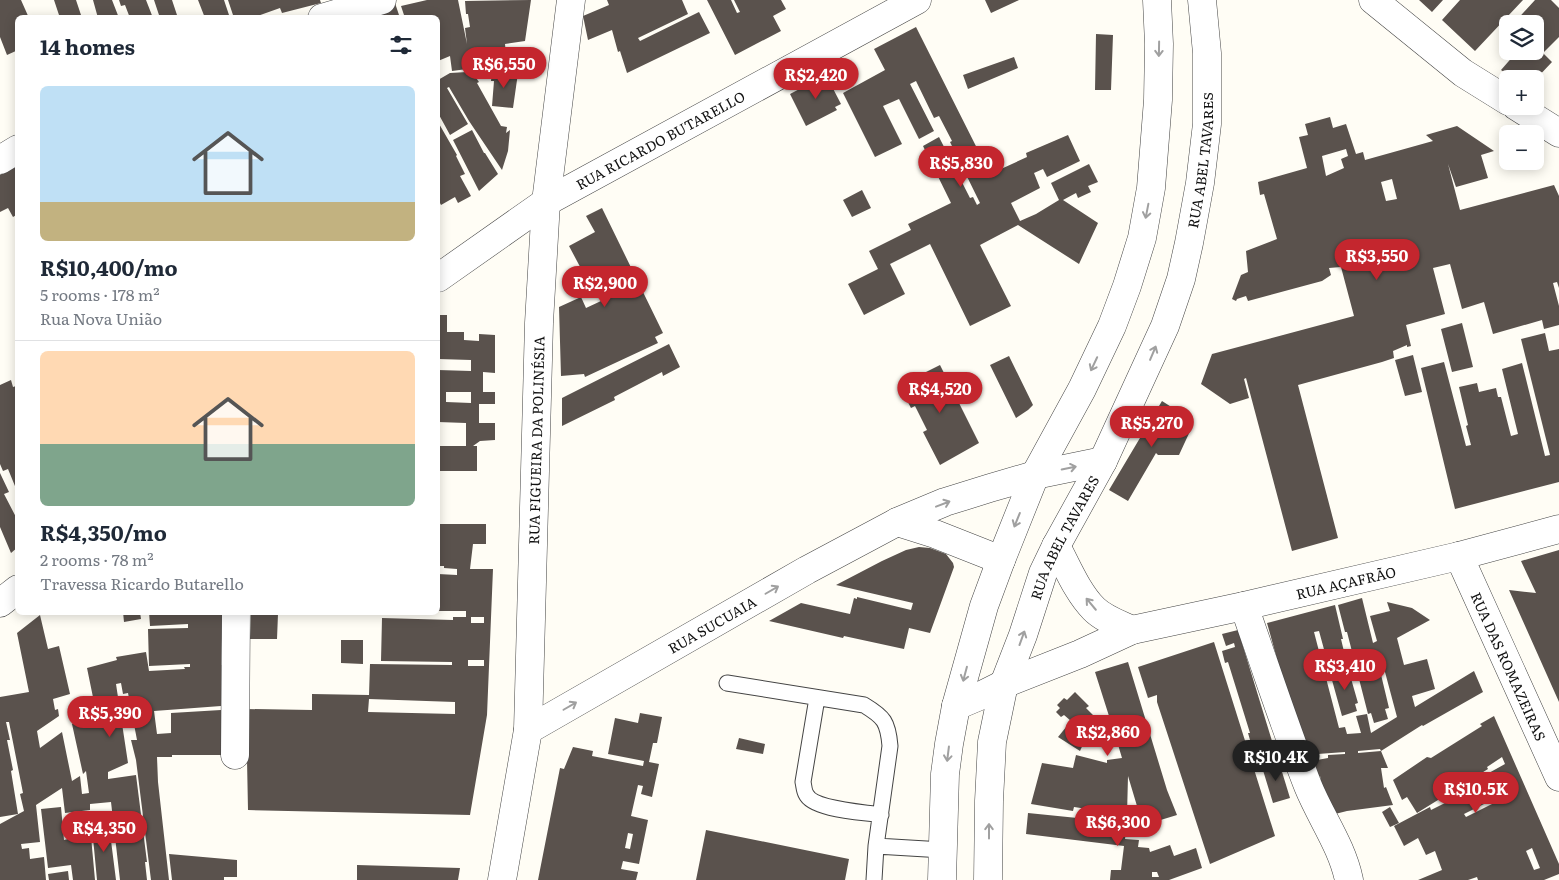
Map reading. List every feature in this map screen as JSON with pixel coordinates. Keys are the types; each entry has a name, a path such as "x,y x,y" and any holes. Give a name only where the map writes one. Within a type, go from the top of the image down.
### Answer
{"street":[{"path":"332,15 382,0"},
{"name":"RUA FIGUEIRA DA POLINÉSIA","path":"502,880 528,730 539,323 546,202 571,0"},
{"name":"RUA RICARDO BUTARELLO","path":"440,277 546,202 917,0"},
{"path":"942,880 945,774 956,706 984,606 1000,560 1035,475 1082,389 1112,326 1142,238 1151,188 1158,100 1159,44 1157,0"},
{"name":"RUA ABEL TAVARES","path":"988,880 992,742 1004,684 1044,573 1056,546 1103,461 1165,326 1181,279 1190,243 1207,124 1207,53 1202,0"},
{"path":"1373,0 1463,73 1499,95"},
{"path":"1530,115 1559,133"},
{"path":"0,160 15,151"},
{"name":"RUA SUCUAIA","path":"528,730 807,570 898,522 945,502 1035,475 1103,461"},
{"path":"898,522 935,534 1000,560"},
{"name":"RUA AÇAFRÃO","path":"956,706 1132,630 1459,556 1559,529"},
{"path":"1056,546 1076,582 1095,610 1132,630"},
{"name":"RUA DAS ROMAZEIRAS","path":"1459,556 1559,777"},
{"path":"0,603 15,591"},
{"path":"1244,606 1309,787 1332,833 1350,880"},
{"path":"235,755 236,615"}],"lane":[{"path":"727,683 864,705 880,715 889,730 890,746 876,846 874,880"},
{"path":"816,698 803,782 806,795 815,803 881,815"},
{"path":"876,846 943,850"}],"building":[{"path":"0,0 21,0 28,15 15,15 15,51 7,55 0,37"},
{"path":"54,0 76,0 81,15 59,15"},
{"path":"93,0 112,0 118,15 97,15"},
{"path":"119,0 146,0 152,15 129,15 125,5 121,6"},
{"path":"154,0 172,0 177,15 159,15"},
{"path":"198,0 224,0 229,15 204,15"},
{"path":"228,0 320,0 321,3 282,13 280,8 260,15 233,15"},
{"path":"427,0 458,0 467,44 465,28 470,27 465,1 531,0 525,41 505,44 507,65 467,71 467,69 452,71 450,56 440,60 440,15 404,15 401,6"},
{"path":"607,0 682,0 688,14 638,38 640,41 699,12 710,33 627,73 620,51 618,52 612,30 588,40 583,16 609,5"},
{"path":"707,0 731,0 737,13 740,12 734,0 781,0 786,9 773,16 781,31 735,55"},
{"path":"985,0 1019,0 991,13"},
{"path":"1419,0 1443,0 1432,12"},
{"path":"1460,0 1523,0 1509,15 1499,15 1499,26 1475,51 1442,20"},
{"path":"1535,0 1551,0 1559,8 1559,37 1544,52 1544,15 1521,15"},
{"path":"395,3 399,15 375,15"},
{"path":"916,27 990,174 1027,157 1026,153 1068,135 1080,161 1047,177 1043,169 1034,173 1040,188 1011,203 1020,221 1059,200 1051,183 1089,164 1098,182 1088,186 1091,192 1078,198 1076,193 1063,200 1098,223 1079,264 1018,225 980,245 1011,306 970,326 930,244 890,264 905,294 864,315 848,284 878,269 869,251 911,230 908,224 951,203 923,146 939,137 970,198 973,197 977,205 980,203 939,116 934,118 916,81 910,84 934,131 919,139 899,99 883,106 902,144 875,157 843,93 885,70 874,49"},
{"path":"1096,34 1113,35 1111,90 1095,90"},
{"path":"1544,54 1552,62 1544,70 1501,70 1510,60 1544,60"},
{"path":"1014,57 1018,68 968,89 963,75"},
{"path":"492,70 518,73 513,108 492,106 494,81 491,81"},
{"path":"467,72 469,75 474,75 501,126 507,127 506,133 510,130 508,151 502,170 449,87 447,88 468,124 450,135 440,117 440,79 450,73"},
{"path":"826,75 841,104 835,107 837,110 806,126 790,94"},
{"path":"1330,117 1333,128 1346,124 1356,154 1363,152 1365,160 1433,141 1426,135 1457,126 1494,151 1481,155 1488,178 1456,187 1448,164 1460,210 1554,185 1559,196 1559,288 1557,282 1553,283 1559,306 1559,325 1544,329 1542,320 1493,334 1484,302 1462,309 1450,264 1433,268 1445,314 1406,325 1411,346 1407,347 1407,345 1393,351 1394,358 1298,385 1338,538 1292,551 1246,378 1244,379 1249,398 1230,404 1201,384 1212,354 1354,316 1341,267 1329,268 1331,275 1322,281 1248,301 1246,296 1236,301 1232,299 1241,275 1248,272 1246,251 1277,239 1264,194 1260,195 1258,182 1307,168 1299,137 1308,135 1305,124","holes":["1346,149 1348,156 1341,159 1344,168 1326,176 1322,156","1392,179 1397,199 1386,201 1381,182"]},
{"path":"440,125 457,155 465,174 460,176 471,196 458,203 455,197 441,205"},
{"path":"472,130 498,174 479,191 453,140"},
{"path":"15,166 15,216 13,217 8,208 0,212 0,175"},
{"path":"862,190 871,208 852,217 843,200"},
{"path":"602,208 663,333 655,337 658,343 585,377 584,374 561,376 559,307 581,297 586,308 601,301 596,290 606,285 599,272 586,278 569,246 595,232 586,216"},
{"path":"440,315 447,315 447,332 464,332 464,340 479,341 479,334 495,335 495,373 483,372 483,392 495,392 495,404 479,404 479,423 495,423 495,440 480,441 473,446 477,446 477,471 440,471 440,446 466,446 466,423 440,422 440,370 471,371 471,360 440,359","holes":["446,392 471,392 471,403 446,402"]},
{"path":"1462,323 1473,367 1452,372 1441,329"},
{"path":"1545,333 1549,351 1559,349 1559,482 1455,509 1421,368 1444,362 1466,446 1471,445 1459,387 1477,383 1479,392 1496,388 1498,397 1501,397 1511,436 1518,434 1502,369 1522,363 1545,456 1550,455 1521,339"},
{"path":"669,344 680,367 663,376 662,372 614,397 615,400 562,426 562,398"},
{"path":"1413,355 1422,392 1405,396 1395,360"},
{"path":"1009,356 1033,405 1016,418 990,365"},
{"path":"940,365 979,443 940,465 923,432 927,430 915,406 911,408 900,387 904,383"},
{"path":"11,380 13,387 15,386 15,486 8,469 3,471 0,464 0,385"},
{"path":"1162,401 1187,417 1183,424 1191,429 1179,455 1158,455 1156,453 1128,501 1109,490"},
{"path":"0,473 9,492 4,494 15,515 15,550 11,553 0,527"},
{"path":"440,524 486,524 486,544 473,544 470,569 493,569 487,715 470,815 248,810 246,709 312,710 312,694 369,695 370,664 452,665 452,662 381,661 382,618 453,620 453,617 466,617 466,611 440,611 440,574 457,575 457,569 444,568 444,566 440,566","holes":["471,617 484,617 484,623 471,623","468,660 484,660 484,666 468,666","369,699 455,702 455,714 368,712"]},
{"path":"919,547 930,548 946,554 954,567 930,633 909,628 904,649 844,636 843,638 769,621 801,603 850,614 854,598 857,599 857,597 911,610 913,603 836,585 906,550"},
{"path":"1559,550 1559,702 1509,590 1536,593 1521,561"},
{"path":"1362,598 1373,643 1377,641 1370,616 1390,611 1387,602 1412,608 1430,620 1397,638 1404,665 1427,659 1435,689 1412,696 1415,707 1474,671 1483,692 1422,725 1381,751 1388,768 1381,768 1384,788 1386,787 1393,805 1335,814 1324,795 1320,776 1310,777 1306,762 1328,758 1328,755 1345,754 1345,752 1304,755 1267,623 1335,605 1346,660 1328,664 1319,631 1314,632 1339,728 1345,727 1347,734 1361,733 1356,716 1367,714 1371,733 1397,717 1381,657 1377,658 1389,708 1385,709 1388,719 1374,723 1371,713 1368,714 1347,632 1345,632 1338,605","holes":["1380,749 1381,751 1358,753 1358,751"]},
{"path":"40,615 48,649 59,646 70,694 53,699 55,710 58,709 59,716 37,731 40,748 62,732 72,781 80,776 82,794 89,793 86,771 83,774 72,724 95,707 87,668 117,660 116,657 146,652 149,671 185,669 184,667 190,667 190,664 149,666 148,629 188,628 188,624 150,626 149,615 223,615 221,665 224,665 224,686 221,686 221,706 154,711 157,734 171,733 171,713 221,710 221,755 172,755 172,757 157,757 169,880 151,880 136,760 131,740 137,740 128,693 123,694 121,683 116,684 128,763 108,772 108,779 136,775 147,862 145,862 147,880 120,880 111,802 90,804 90,810 65,813 62,788 36,805 40,842 21,844 22,849 29,848 30,859 44,857 46,880 0,880 0,824 24,811 20,794 23,793 9,722 6,722 10,740 7,740 13,770 11,771 18,814 0,817 0,697 29,692 17,633"},
{"path":"123,615 140,615 141,619 124,622"},
{"path":"251,615 278,615 277,639 250,639"},
{"path":"1238,630 1276,754 1256,761 1248,733 1250,733 1228,662 1225,663 1222,651 1235,647 1234,643 1226,646 1222,634"},
{"path":"341,640 363,640 363,664 341,663"},
{"path":"1214,642 1275,836 1210,864 1157,702 1157,695 1148,698 1138,667"},
{"path":"1128,662 1167,790 1177,815 1154,822 1155,824 1149,826 1148,824 1143,826 1128,776 1127,815 1074,807 1073,811 1031,804 1042,763 1073,768 1076,755 1107,763 1107,760 1122,758 1116,738 1086,738 1080,751 1058,737 1071,721 1064,715 1061,717 1056,712 1060,708 1057,705 1064,698 1067,700 1075,692 1089,706 1086,708 1095,717 1109,716 1095,672"},
{"path":"1348,668 1358,703 1355,704 1357,711 1342,716 1330,673"},
{"path":"640,713 662,717 657,743 653,743 649,762 659,764 652,797 641,794 643,786 638,785 631,816 648,820 639,864 623,861 621,869 638,872 636,880 538,880 560,768 564,769 573,747 593,751 592,756 643,766 644,761 608,754 615,718 638,723","holes":["628,833 633,834 630,849 625,848"]},
{"path":"1494,716 1559,864 1559,874 1544,880 1478,880 1477,877 1468,880 1418,880 1442,870 1435,851 1426,855 1418,838 1404,846 1394,826 1430,807 1431,810 1447,802 1445,798 1459,791 1461,795 1490,780 1487,774 1505,764 1502,757 1487,767 1488,769 1417,813 1407,797 1402,800 1393,780 1427,757 1431,758 1482,726 1480,724","holes":["1496,798 1498,801 1466,817 1464,814","1532,848 1540,868 1534,870 1526,851"]},
{"path":"739,738 765,744 763,754 736,749"},
{"path":"1279,762 1290,798 1273,803 1262,767"},
{"path":"61,807 64,840 68,839 66,817 89,815 95,880 73,880 71,865 48,868 41,809"},
{"path":"1390,807 1399,823 1390,827 1382,812"},
{"path":"1028,813 1127,823 1125,839 1139,840 1138,847 1149,848 1150,852 1170,845 1174,856 1196,848 1202,868 1169,880 1110,880 1111,870 1121,870 1124,846 1026,834","holes":["1152,872 1157,872 1159,877 1152,877"]},
{"path":"109,825 116,880 97,880 92,827"},
{"path":"706,830 849,859 845,880 696,880"},
{"path":"169,854 237,860 237,877 224,877 224,880 172,880"},
{"path":"357,865 460,868 458,880 357,880"},
{"path":"68,871 69,880 49,880 48,874"}]}
